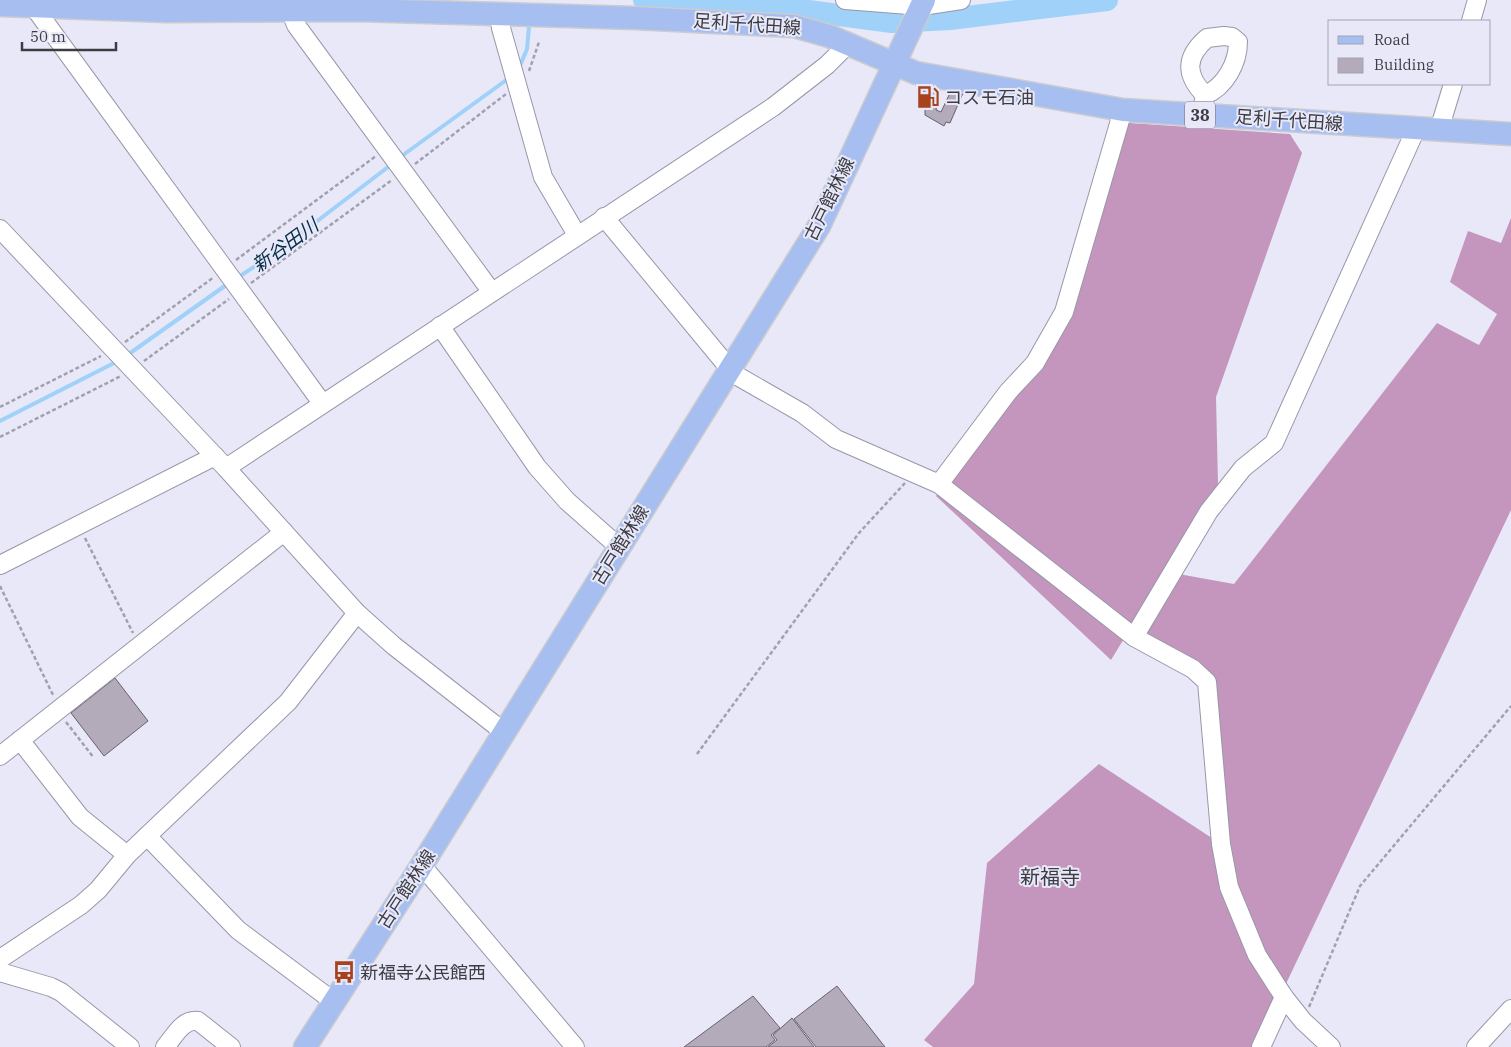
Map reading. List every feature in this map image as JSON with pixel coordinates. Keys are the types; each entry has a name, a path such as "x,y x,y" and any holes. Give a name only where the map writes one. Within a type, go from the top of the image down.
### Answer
{"main road":[{"name":"古戸館林線","path":"305,1047 420,868 819,226 922,5"},
{"name":"足利千代田線","path":"0,6 277,6 635,18 794,26 812,30 916,73 1123,110 1203,105 1416,128 1511,134"}],"street":[{"path":"845,0 922,5 962,0"},
{"path":"1471,20 1477,0"},
{"path":"277,6 296,25 491,291"},
{"path":"34,7 322,403"},
{"path":"499,14 543,177 577,235"},
{"path":"0,565 79,525 220,462 322,403 773,107 827,65 848,44"},
{"path":"1439,130 1453,85"},
{"path":"940,484 1008,392 1035,364 1064,312 1096,208 1123,110"},
{"path":"1134,637 1210,511 1243,468 1274,443 1416,128"},
{"path":"604,217 734,374 802,414 836,439 940,484 1134,637 1193,668 1207,682 1221,844 1228,887 1257,955 1284,997 1303,1022 1331,1047"},
{"path":"0,230 119,358 220,462 356,613 394,646 504,732"},
{"path":"440,326 537,467 567,501 619,547"},
{"path":"0,756 284,532"},
{"path":"0,959 90,898 127,855 288,702 356,613"},
{"path":"20,740 80,818 127,855"},
{"path":"147,836 238,930 333,1001"},
{"path":"420,868 429,874 574,1047"},
{"path":"0,972 51,987 61,992 130,1047"},
{"path":"1260,1047 1284,997"},
{"path":"1476,1047 1511,1009"},
{"path":"165,1047 186,1021 192,1020 198,1021 231,1047"}],"path":[{"path":"0,407 119,358 233,280 395,160 518,82 532,66 539,42"},
{"path":"0,437 233,280 395,160"},
{"path":"697,754 859,533 914,473"},
{"path":"79,525 140,646"},
{"path":"0,586 57,703 58,710 94,758"},
{"path":"1303,1022 1360,886 1511,706"}],"shaded area":[{"path":"1130,123 1290,134 1302,153 1216,397 1218,484 1111,660 936,496 1026,373 1068,300 1119,125"},
{"path":"1511,218 1511,510 1256,1047 933,1047 924,1040 974,984 987,863 1099,764 1221,844 1207,682 1134,637 1173,573 1234,584 1437,323 1479,345 1497,314 1450,282 1468,231 1501,243"}],"building":[{"path":"924,89 940,90 936,110 941,112 950,93 953,94 954,90 963,93 950,123 946,122 944,126 925,115 925,109 922,109"},
{"path":"115,678 148,721 104,756 71,713"},
{"path":"837,986 885,1047 816,1047 794,1019"},
{"path":"753,996 780,1028 771,1035 775,1040 766,1047 684,1047"},
{"path":"792,1018 814,1047 768,1047 777,1040 773,1035"}],"waterway":[{"path":"644,0 771,6 892,22 950,19 1107,0"},
{"name":"新谷田川","path":"519,68 527,49 529,27"},
{"name":"新谷田川","path":"399,158 509,78"},
{"name":"新谷田川","path":"237,278 274,254 392,164"},
{"name":"新谷田川","path":"126,356 229,283"},
{"name":"新谷田川","path":"0,421 118,361"}],"place":[{"name":"コスモ石油","path":"928,97"},
{"name":"新福寺公民館西","path":"344,972"}],"district":[{"name":"新福寺","path":"1050,876"}]}
